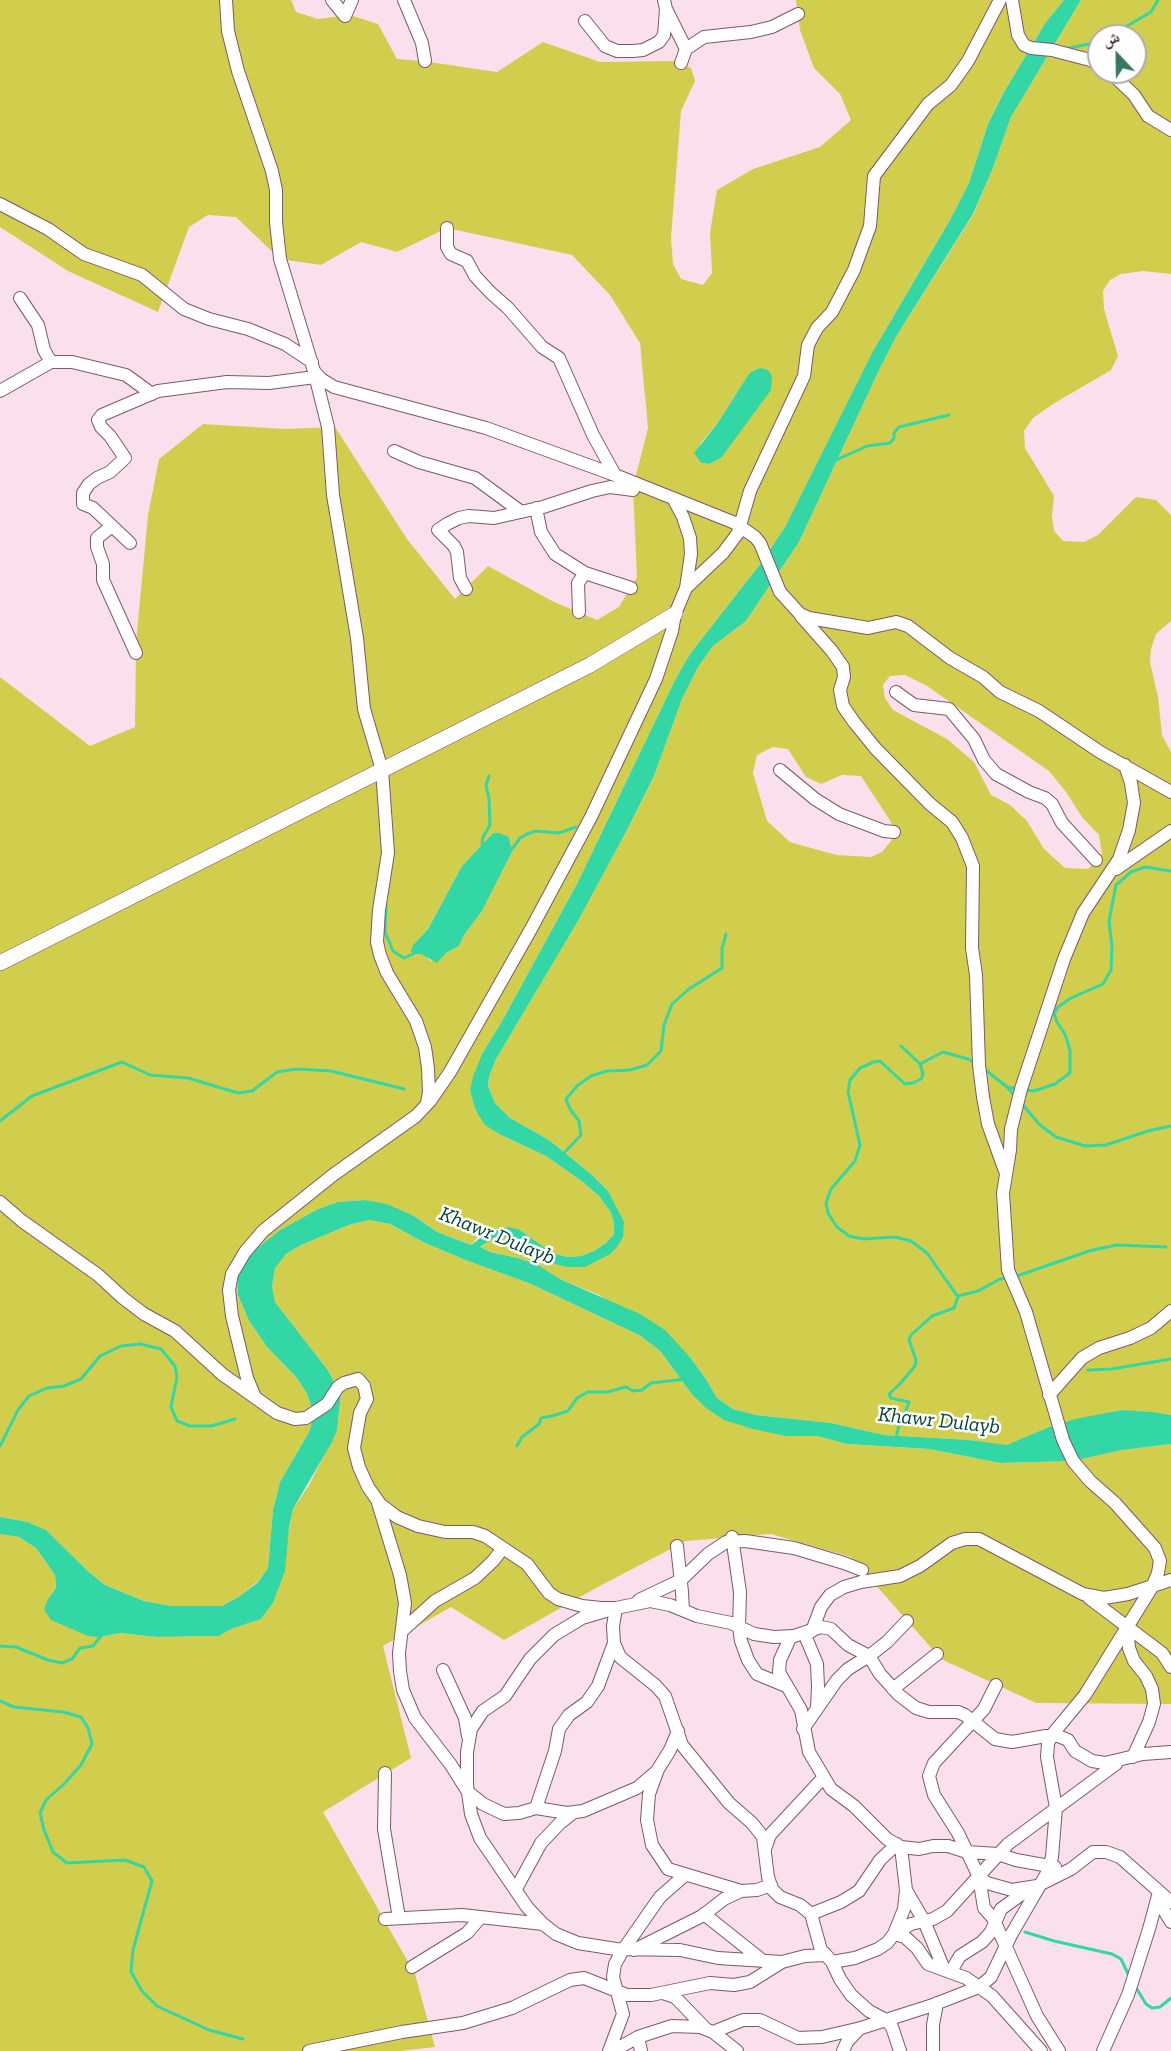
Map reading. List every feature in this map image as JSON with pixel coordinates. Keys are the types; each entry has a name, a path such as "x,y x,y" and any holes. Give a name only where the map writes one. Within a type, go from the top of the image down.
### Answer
{"main road":[{"path":"0,963 590,665 675,614"}],"street":[{"path":"226,0 228,31 233,51 262,138 276,190 276,222 280,259 314,370 328,427 333,495 357,638 364,709 382,770 388,853 379,910 377,942 387,973 416,1021 425,1047 429,1092 426,1105"},
{"path":"332,0 345,15 352,0"},
{"path":"404,0 422,43 425,61"},
{"path":"686,588 723,553 738,533 750,491 804,376 808,345 817,328 832,312 854,270 870,226 874,176 928,104 951,84 968,61 1000,0 1016,25"},
{"path":"1012,0 1021,42 1027,48 1052,50 1087,59"},
{"path":"585,21 605,46 617,51 644,50 659,42 664,34 665,5"},
{"path":"665,5 686,49"},
{"path":"681,63 686,49 704,37 772,27 798,14"},
{"path":"1123,84 1134,95 1148,116 1171,130"},
{"path":"0,204 48,230 84,254 142,275 184,309 209,319 248,329 285,344 321,379 334,387 486,428 717,515 740,526 755,537 760,543 780,592 832,651 843,667 844,677 840,690 843,706 854,722 876,749 930,804 952,822 962,838 973,866 972,948 976,975 981,1076 988,1124 1006,1172"},
{"path":"447,228 447,247 451,254 467,261 475,276 508,308 542,348 559,358 593,435 615,475"},
{"path":"20,298 38,325 44,350 51,362"},
{"path":"1,388 51,362 72,362 126,375 152,394"},
{"path":"130,543 93,508 83,504 83,493 89,484 97,477 110,472 125,458 98,420 102,415 158,391 227,382 269,383 314,370"},
{"path":"394,451 419,462 475,478 520,511"},
{"path":"466,589 460,578 457,552 438,530 459,518 469,516 494,518 610,487 633,490"},
{"path":"255,1397 232,1317 229,1290 232,1274 245,1252 263,1231 333,1175 397,1132 416,1116 450,1072 591,817 656,679 672,631 675,614 686,588 691,554 690,538 673,498"},
{"path":"536,508 540,532 555,554 585,573 631,588"},
{"path":"111,526 97,538 97,547 103,564 103,580 136,652"},
{"path":"579,612 578,583 585,573"},
{"path":"800,614 809,618 868,628 896,622 908,626 950,658 983,677 1000,692 1039,711 1100,752 1171,792"},
{"path":"896,692 914,705 949,710 974,739 984,760 996,774 1045,798 1052,804 1062,823 1096,860"},
{"path":"611,2051 638,2037 672,2026 709,2030 743,2020 760,2020 798,2038 822,2037 861,2028 979,1987 991,1977 1049,1865 1052,1857 1056,1808 1047,1757 1048,1744 1085,1695 1152,1587 1160,1562 1155,1548 1073,1461 1063,1440 1026,1312 1010,1278 1006,1260 1003,1193 1011,1129 1021,1089 1056,981 1083,913 1119,859 1129,830 1134,803 1125,765"},
{"path":"780,770 839,814 884,831 894,832"},
{"path":"1106,878 1128,859 1171,831"},
{"path":"0,1203 98,1275 144,1314 175,1331 222,1374 277,1413 295,1419 306,1418 327,1404 338,1387 358,1379 364,1386 367,1400 360,1413 354,1448 368,1487 380,1504 397,1517 418,1526 445,1532 473,1533 484,1536 527,1564 549,1593 558,1599 582,1606 616,1608"},
{"path":"1049,1395 1082,1358 1099,1348 1151,1328 1171,1311"},
{"path":"377,1498 400,1575 405,1603 395,1671 395,1693"},
{"path":"733,1539 740,1592 741,1641 748,1660 758,1674 786,1686"},
{"path":"782,1962 718,1958 681,1950 628,1950 578,1943 556,1934 527,1907 480,1838 471,1814 468,1792 467,1752 471,1729 483,1712 505,1696 530,1659 554,1635 582,1618 633,1603 681,1580 718,1546 733,1539 794,1548 862,1570"},
{"path":"816,1709 817,1664 808,1632 830,1595 844,1587 861,1582 900,1576 920,1566 951,1543 965,1539 979,1539 995,1545 1083,1594 1162,1653 1171,1667"},
{"path":"677,1546 683,1610"},
{"path":"402,1631 435,1601 475,1578 503,1548"},
{"path":"1083,1594 1104,1598 1128,1594 1171,1580"},
{"path":"633,1603 650,1601 764,1636 791,1636 821,1627 831,1629 848,1645 869,1656 893,1689 916,1708 929,1712 958,1712 995,1739 1012,1742 1052,1736 1068,1740 1075,1751 1092,1761 1105,1763 1143,1754 1171,1752"},
{"path":"616,1608 613,1626 614,1643 620,1657 665,1696 682,1745 729,1803 752,1823 763,1837 771,1885 780,1897 800,1905 811,1914 821,1950 851,1995 869,2011 886,2020 892,2027 900,2051"},
{"path":"803,1729 848,1669 887,1642 907,1621"},
{"path":"894,1934 911,1924 933,1919 947,1911 1008,1844 1101,1773 1127,1758 1149,1722 1154,1704 1152,1689 1146,1676 1134,1661 1129,1648 1127,1626"},
{"path":"791,1636 780,1660 779,1672 801,1710 809,1752 831,1789 854,1806 886,1839 899,1846 919,1849 948,1846 967,1852 999,1854 1016,1860 1071,1869"},
{"path":"536,1808 555,1751 559,1729 569,1715 587,1702 598,1686 614,1643"},
{"path":"893,1689 937,1654"},
{"path":"442,1670 465,1718 469,1740"},
{"path":"395,1671 415,1718 451,1765 468,1792 483,1804 504,1814 536,1808 567,1813 583,1811 637,1788 657,1771"},
{"path":"996,1685 984,1709 934,1763 929,1776 934,1795 958,1833 979,1877 984,1908 995,1924 1037,2016 1059,2051"},
{"path":"678,1731 657,1771 649,1794 647,1820 652,1845 668,1869 685,1875 741,1891 756,1890 771,1885"},
{"path":"385,1773 384,1828 399,1918"},
{"path":"765,1850 770,1835 823,1778"},
{"path":"516,1889 541,1843 574,1812"},
{"path":"309,2051 402,2032 463,2023 512,2008 570,1980 584,1978 627,1995 662,1992 710,1983 734,1985 750,1982 782,1962 805,1956 829,1959 855,1958 887,1943 894,1934 904,1909 906,1890 899,1846"},
{"path":"811,1914 859,1892 880,1860 899,1846"},
{"path":"948,1970 960,1956 982,1942 995,1924 1001,1909 1017,1897 1071,1869 1093,1852 1106,1852 1120,1857 1165,1893 1171,1902"},
{"path":"611,2051 623,2014 613,1977 615,1964 628,1950 660,1897 685,1875"},
{"path":"979,1877 987,1883 1012,1890 1040,1884"},
{"path":"906,1890 948,1970"},
{"path":"628,1950 704,1914 724,1899 741,1891"},
{"path":"1165,1893 1165,1912 1171,1923"},
{"path":"1102,2051 1128,1995 1149,1929 1165,1893"},
{"path":"385,1919 462,1914 543,1924"},
{"path":"704,1914 763,1961"},
{"path":"412,1967 467,1933 481,1917"},
{"path":"894,1934 905,1937 917,1948 928,1964 948,1970 992,1996 1041,2051"},
{"path":"662,1992 675,1997 709,2030 732,2048"},
{"path":"933,2051 933,2025 937,2003"},
{"path":"843,2051 847,2042 861,2028"},
{"path":"638,2037 641,2051"}],"shaded area":[{"path":"0,0 291,0 296,12 318,19 350,15 378,24 397,59 497,72 543,42 600,62 675,61 691,68 695,81 681,111 671,238 673,264 681,279 703,285 712,273 710,233 717,190 753,169 820,147 851,120 840,94 814,68 800,30 796,0 1064,0 1046,22 1004,92 988,124 969,183 950,220 873,351 785,527 761,563 690,654 675,680 578,882 482,1054 470,1090 477,1113 501,1135 546,1156 599,1196 610,1211 614,1222 614,1234 594,1251 581,1256 567,1257 552,1253 520,1230 496,1229 477,1238 471,1245 437,1232 414,1216 364,1200 338,1202 318,1209 280,1230 247,1256 238,1274 238,1295 249,1321 267,1347 297,1378 307,1394 313,1419 309,1432 280,1482 273,1510 268,1568 257,1582 240,1596 222,1606 171,1606 144,1601 105,1585 46,1530 28,1522 0,1517 0,677 90,746 135,727 136,643 148,515 159,459 203,424 285,429 335,427 407,539 455,599 488,566 554,602 597,620 619,607 637,577 633,487 648,428 640,343 610,295 572,255 447,228 397,252 361,242 321,265 280,259 236,217 208,215 189,227 158,312 68,271 0,227","holes":["745,380 721,458 709,464 701,463 700,444 717,424","493,833 509,837 512,852 482,911 464,935 459,946 431,961 413,945 428,929 462,866"]},
{"path":"1081,0 1171,0 1171,274 1143,271 1121,274 1110,280 1103,291 1104,309 1118,356 1111,370 1033,418 1024,431 1025,448 1054,496 1052,516 1054,531 1063,541 1084,542 1098,535 1136,497 1156,500 1171,515 1171,621 1156,634 1150,662 1158,697 1162,735 1171,752 1171,1415 1122,1410 1049,1427 1007,1446 969,1440 884,1435 831,1423 756,1415 733,1409 717,1398 689,1356 599,1295 560,1279 538,1265 480,1248 495,1236 505,1237 536,1259 566,1267 623,1237 608,1191 549,1140 510,1118 495,1103 488,1086 489,1077 496,1059 578,921 627,830 654,776 682,699 698,667 713,646 746,621 799,542 897,335 973,215 1011,117","holes":["905,675 927,686 1049,771 1082,817 1099,835 1102,854 1088,869 1065,868 1044,849 1027,821 1010,805 991,795 974,762 947,739 893,710 885,698 883,685 890,676","773,747 788,749 806,777 821,784 842,775 861,776 891,822 895,836 882,852 871,857 837,855 790,842 767,821 753,773 757,755"]},
{"path":"369,1220 390,1224 425,1243 531,1284 641,1336 661,1352 690,1392 786,1436 817,1436 847,1444 929,1449 1000,1463 1073,1461 1122,1450 1171,1444 1171,1704 1036,1703 941,1659 851,1557 771,1534 686,1541 504,1640 451,1607 383,1646 411,1758 323,1812 415,1974 435,2047 400,2051 0,2051 0,1534 19,1537 36,1548 55,1575 56,1588 48,1599 100,1637 120,1633 156,1637 219,1636 231,1629 261,1619 273,1603 278,1589 293,1509 309,1485 337,1430 341,1394 327,1369 275,1302 272,1286 275,1267 286,1254 301,1245 349,1225"}],"water":[{"name":"Khawr Dulayb","path":"1064,0 1081,0 1011,117 993,168 973,214 897,335 799,542 746,621 713,646 698,667 682,699 654,776 627,830 578,921 496,1059 489,1077 488,1086 495,1103 510,1118 549,1140 608,1191 624,1222 623,1237 610,1254 585,1267 566,1267 536,1259 505,1237 495,1237 480,1247 490,1252 538,1265 560,1279 640,1314 665,1330 689,1356 717,1398 733,1409 756,1415 831,1423 884,1435 969,1440 1007,1445 1049,1427 1075,1419 1122,1410 1152,1412 1171,1415 1171,1444 1122,1450 1073,1461 1000,1463 929,1449 847,1444 817,1436 786,1436 753,1429 724,1420 705,1407 690,1392 661,1352 641,1336 531,1284 425,1243 390,1224 369,1220 349,1225 301,1245 286,1254 275,1268 272,1286 275,1302 327,1369 341,1394 337,1430 293,1509 285,1571 273,1603 261,1619 231,1629 219,1636 156,1637 120,1633 100,1637 88,1636 51,1620 44,1610 56,1588 55,1575 36,1548 19,1537 0,1534 0,1517 28,1522 46,1530 105,1585 144,1601 171,1606 222,1606 257,1583 268,1568 273,1510 280,1482 309,1432 313,1419 312,1408 297,1378 267,1347 249,1321 238,1295 238,1274 247,1256 280,1230 318,1209 338,1202 364,1200 387,1204 414,1216 437,1232 471,1245 487,1233 509,1227 520,1230 552,1253 567,1257 581,1256 606,1243 614,1234 614,1222 610,1211 599,1196 583,1182 546,1156 485,1125 477,1113 470,1090 473,1077 482,1054 578,882 675,680 690,654 761,563 785,527 873,351 950,220 969,183 988,124 1004,92 1046,22"},
{"path":"760,368 768,370 772,376 771,390 721,458 709,464 701,463 694,453 717,424 751,372"},
{"path":"493,833 509,837 512,852 482,911 464,935 459,946 446,953 437,963 421,954 413,954 411,951 413,945 428,929 462,866"}],"waterway":[{"path":"1130,24 1151,12 1158,0"},
{"path":"1069,48 1087,44"},
{"path":"834,461 867,446 890,443 899,427 949,415"},
{"path":"482,845 483,837 490,825 486,785 489,776"},
{"path":"512,849 520,838 527,834 536,831 559,833 576,827"},
{"path":"1026,1090 1034,1091 1055,1084 1070,1073 1070,1050 1065,1034 1054,1014 1058,1007 1071,998 1103,984 1111,970 1112,947 1109,921 1116,885 1131,872 1145,867 1171,871"},
{"path":"386,905 385,932 393,951 404,958 413,954"},
{"path":"564,1153 581,1135 579,1121 566,1099 578,1085 591,1076 607,1071 630,1070 647,1065 661,1051 664,1025 672,1004 689,989 722,968 722,949 726,934"},
{"name":"Khawr Dulayb","path":"896,1438 901,1416 905,1413 909,1402 891,1398 889,1394 915,1366 916,1360 909,1340 911,1335 932,1316 954,1308 958,1297 927,1253 911,1241 895,1237 863,1239 849,1236 837,1227 828,1213 826,1203 831,1189 855,1161 860,1145 848,1092 850,1080 860,1068 880,1061 905,1084 921,1079 923,1074 920,1064 901,1046"},
{"path":"920,1064 943,1052 975,1063"},
{"path":"0,1121 32,1096 122,1062 150,1075 188,1078 238,1093 252,1091 277,1072 297,1069 331,1071 404,1089"},
{"path":"983,1068 1016,1097"},
{"path":"1007,1087 1019,1089"},
{"path":"1022,1104 1040,1125 1056,1137 1085,1146 1106,1145 1171,1126"},
{"path":"1014,1277 1089,1251 1116,1245 1166,1247"},
{"path":"958,1296 978,1291 1000,1279 1007,1278"},
{"path":"0,1446 18,1410 29,1396 47,1388 64,1386 81,1379 100,1356 121,1346 140,1344 161,1349 175,1366 177,1377 171,1407 177,1421 190,1426 211,1426 235,1419"},
{"path":"1088,1370 1112,1369 1171,1359"},
{"path":"517,1446 522,1437 539,1424 541,1418 568,1411 577,1398 588,1392 607,1392 626,1387 633,1391 642,1390 651,1383 686,1379"},
{"path":"0,1646 16,1647 62,1663 72,1659 80,1648 93,1646 101,1636"},
{"path":"0,1701 14,1707 63,1712 81,1717 88,1728 92,1744 81,1765 46,1800 40,1813 53,1852 67,1863 125,1860 144,1867 152,1881 133,1950 131,1972 142,1991 157,2006 209,2030 243,2039"},
{"path":"1025,1932 1112,1954 1121,1959 1130,1978"},
{"path":"1135,1986 1146,2004 1152,2008 1160,2007 1171,1998"}]}
